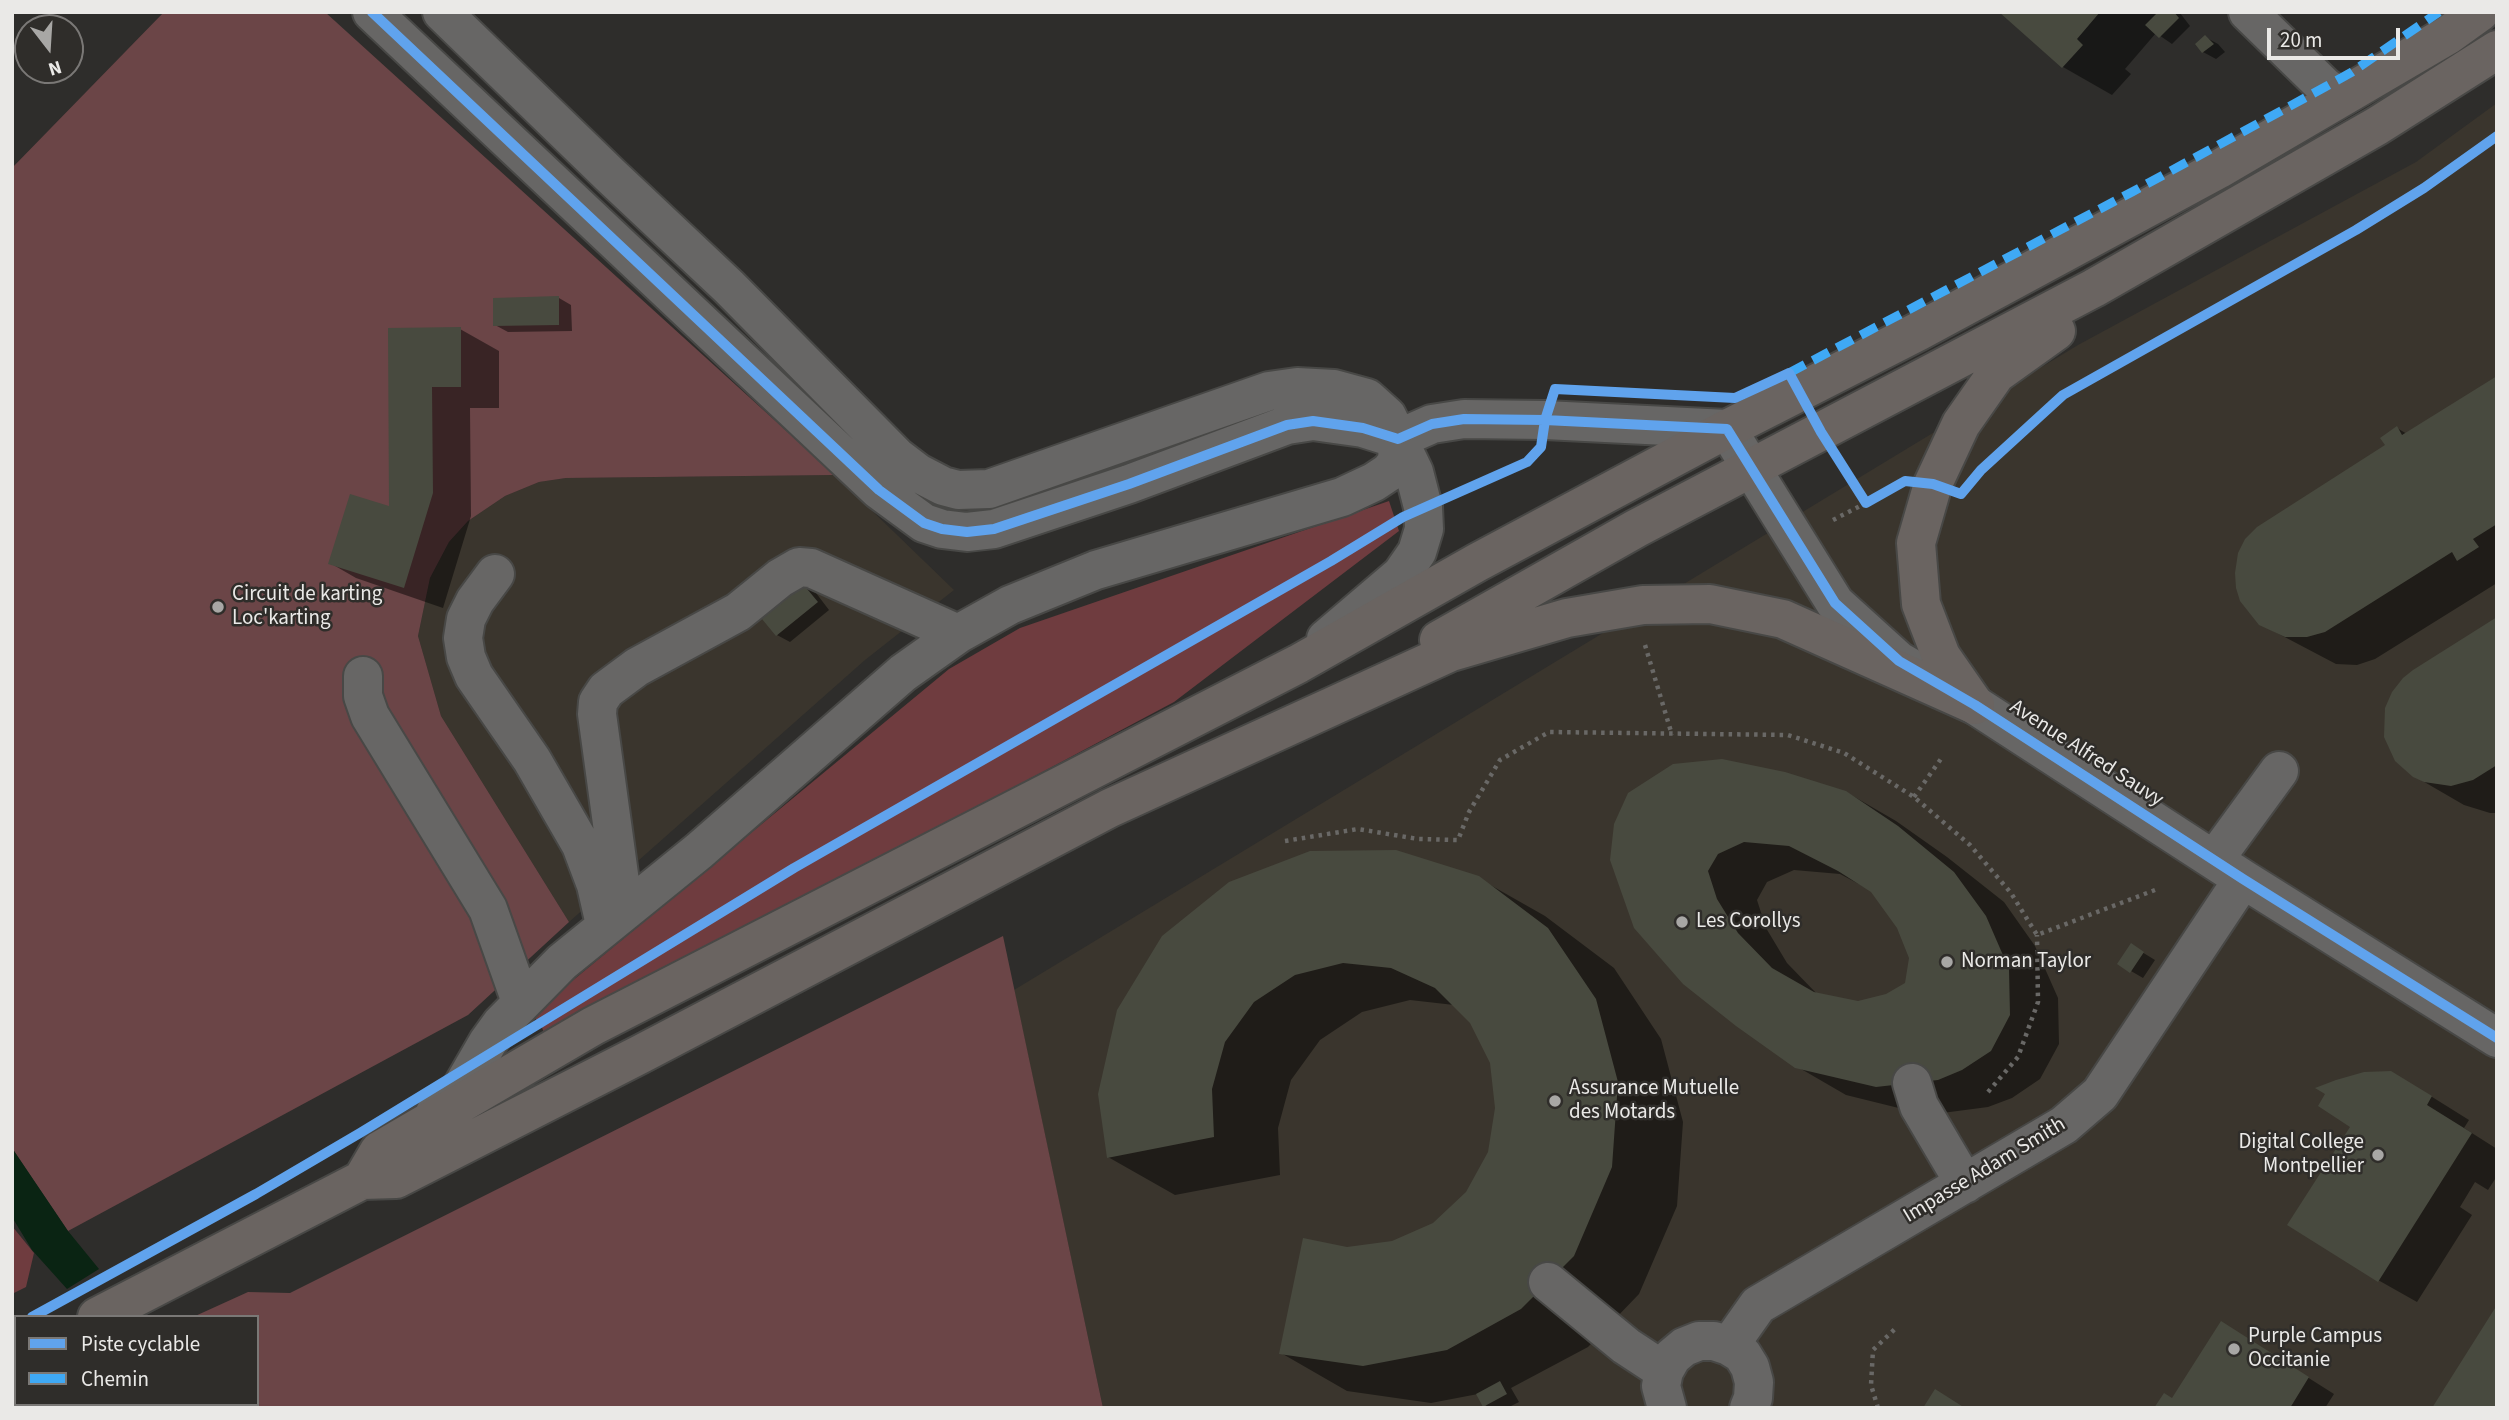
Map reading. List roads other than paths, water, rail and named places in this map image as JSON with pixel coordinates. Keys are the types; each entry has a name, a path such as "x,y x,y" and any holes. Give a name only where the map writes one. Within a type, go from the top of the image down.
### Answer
{"main road":[{"path":"101,1315 371,1166 593,1026 1298,664 1478,562 1767,435 2196,204 2219,169 2448,35 2480,12"},
{"path":"1275,732 1637,528 1738,448 2094,288 2377,126 2497,50"},
{"path":"1975,705 1941,656 1921,604 1916,543 1933,484 1961,424 1996,374 2046,337 2175,264 2310,182 2377,126"},
{"path":"371,1166 396,1179 1110,807 1451,652 1567,618 1643,605 1710,604 1783,619 1975,705"}],"street":[{"path":"372,12 879,490 925,523 943,529 967,532 994,528 1129,484 1287,425 1313,421 1340,424 1398,439 1432,424 1465,419 1545,420 1738,448"},
{"path":"442,12 729,287 897,457 918,473 943,486 958,490 989,489 1269,391 1297,387 1334,389 1367,398 1387,416 1414,472 1423,507 1424,529 1417,552 1401,575 1298,664"},
{"path":"2248,12 2325,87 2340,96"},
{"path":"371,1166 455,1099 488,1042 521,1002 562,962 730,824 903,673 958,634 1010,605 1096,570 1342,497 1389,472 1397,462 1398,439"},
{"name":"Avenue Alfred Sauvy","path":"1738,448 1835,603 1899,661 1975,705 2229,870 2497,1038"},
{"path":"614,918 597,714 598,702 606,690 637,667 738,612 780,578 799,567 811,568 958,634"},
{"path":"495,574 474,601 466,619 463,638 466,657 474,676 532,760 581,845 596,885 614,918"},
{"path":"363,676 363,695 370,716 488,909 521,1002"},
{"name":"Impasse Adam Smith","path":"1729,1346 1758,1305 2064,1125 2101,1094 2229,870 2279,771"},
{"path":"1912,1083 1919,1106 1965,1184"},
{"path":"1548,1282 1626,1346 1665,1389"},
{"path":"1665,1389 1672,1357 1684,1347 1699,1341 1714,1341 1742,1354 1750,1367 1754,1382 1749,1408"}],"place":[{"name":"Circuit de karting Loc'karting","path":"218,607"},
{"name":"Les Corollys","path":"1682,922"},
{"name":"Norman Taylor","path":"1947,962"},
{"name":"Assurance Mutuelle des Motards","path":"1555,1101"},
{"name":"Digital College Montpellier","path":"2378,1155"},
{"name":"Purple Campus Occitanie","path":"2234,1349"}]}
